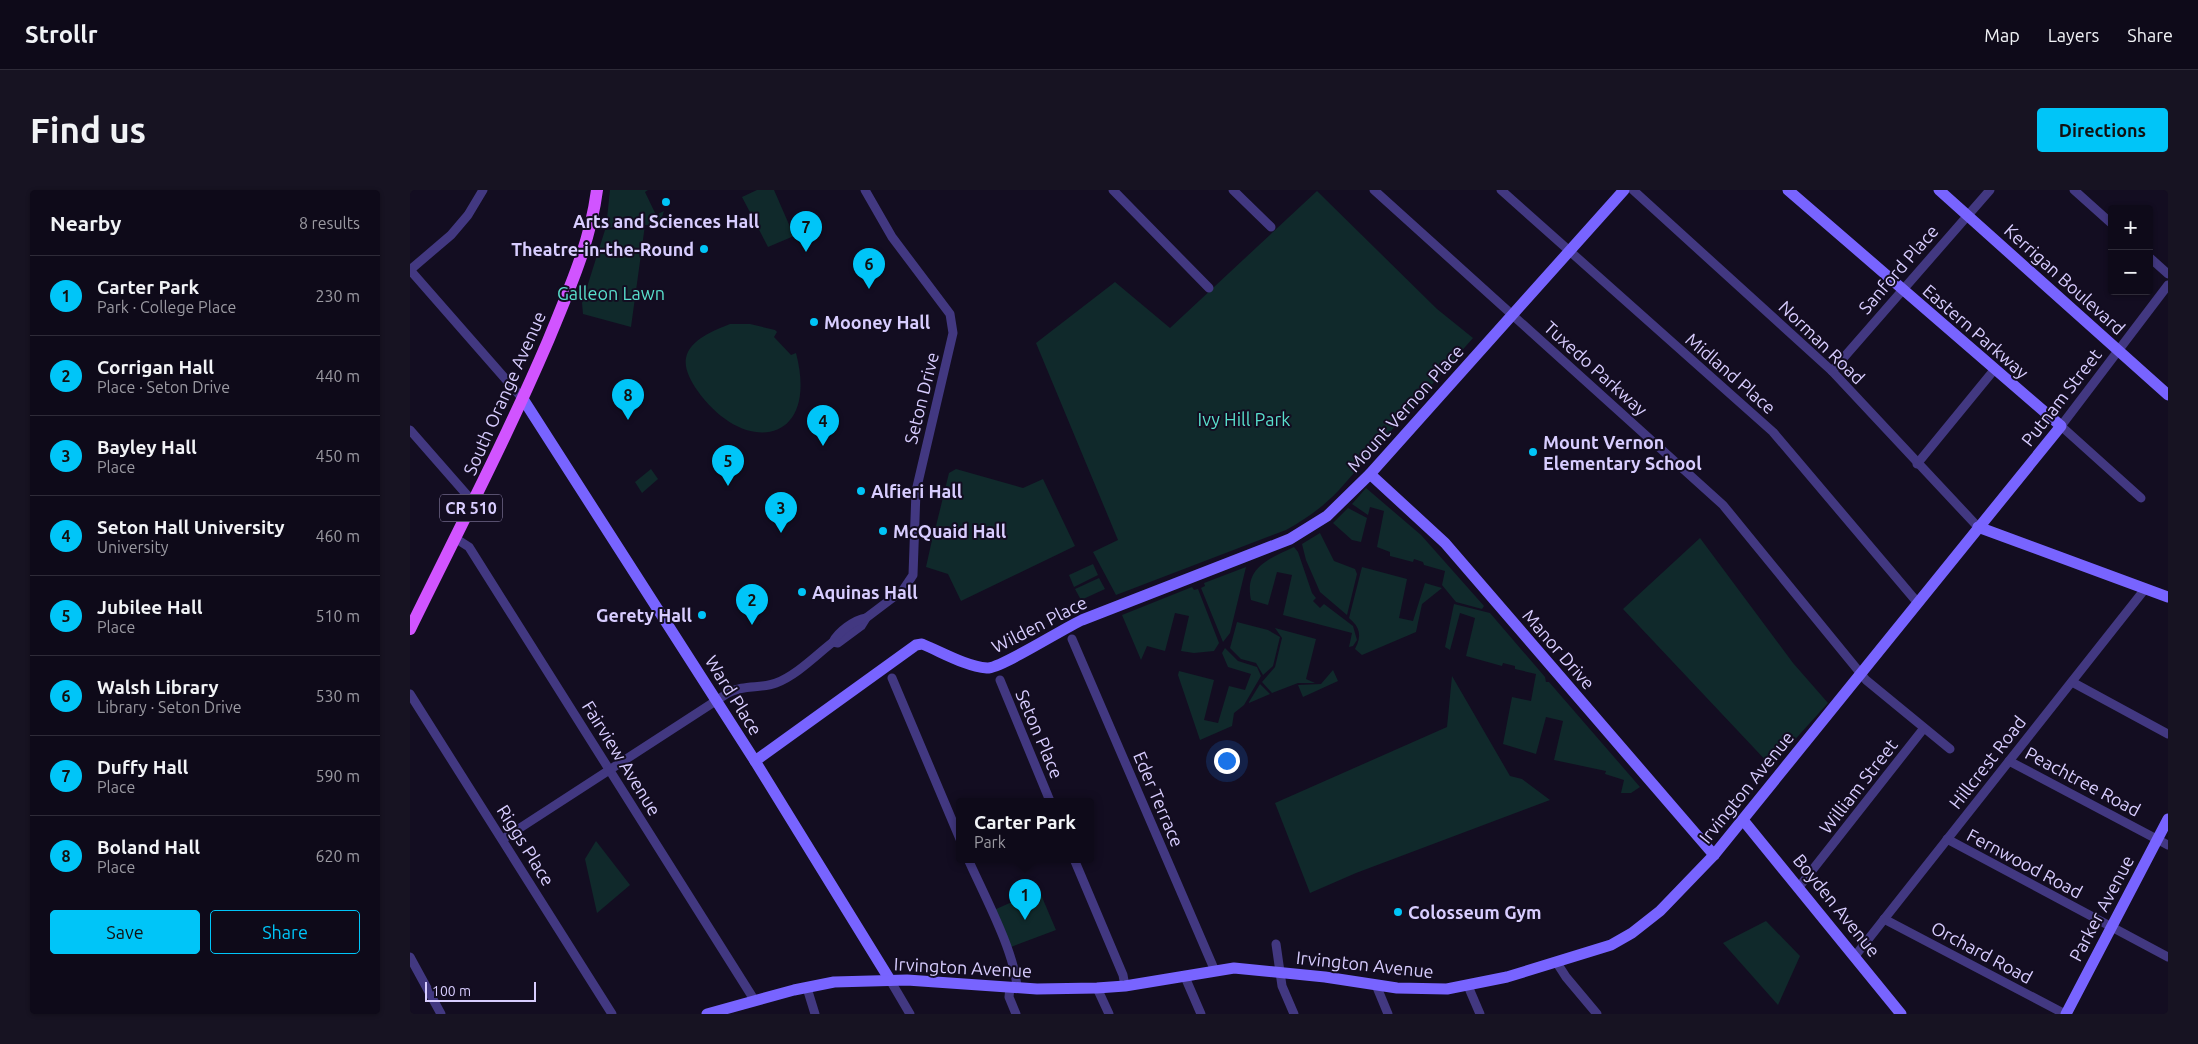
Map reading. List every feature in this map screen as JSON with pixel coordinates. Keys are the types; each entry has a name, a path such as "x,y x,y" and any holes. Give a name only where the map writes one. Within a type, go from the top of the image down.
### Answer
{"main road":[{"name":"South Orange Avenue","path":"410,629 413,613 474,503 523,399 579,265 594,216 597,190"}],"street":[{"path":"483,190 468,215 452,235 410,270 523,399"},
{"name":"Seton Drive","path":"503,839 716,700 736,689 768,685 784,679 833,642 838,643 861,626 866,618 903,590 913,575 916,491 952,339 953,325 944,304 892,237 865,190"},
{"path":"1113,190 1209,288"},
{"path":"1233,190 1270,227"},
{"name":"Tuxedo Parkway","path":"1374,190 1723,505 1860,674 1950,749"},
{"path":"1382,198 1390,190"},
{"name":"Midland Place","path":"1501,190 1773,432 1917,602"},
{"name":"Mount Vernon Place","path":"1167,588 1304,532 1327,516 1370,474 1624,190"},
{"name":"Norman Road","path":"1633,190 1832,371 1978,527"},
{"name":"Eastern Parkway","path":"1788,190 2142,498"},
{"name":"Kerrigan Boulevard","path":"1939,190 2168,395"},
{"name":"Sanford Place","path":"1832,371 1990,190"},
{"path":"2074,190 2108,220"},
{"path":"2153,261 2168,274"},
{"name":"Putnam Street","path":"1978,527 2061,426 2168,285"},
{"path":"1917,464 1994,370"},
{"name":"Ward Place","path":"523,399 755,761 910,1014"},
{"path":"410,430 474,503"},
{"name":"Manor Drive","path":"1370,474 1445,543 1714,855"},
{"path":"1978,527 2168,597"},
{"name":"Irvington Avenue","path":"707,1014 834,982 890,980 1014,988 1098,988 1125,986 1215,971 1250,968 1424,990 1468,986 1557,963 1611,944 1632,933 1672,899 1714,855 1978,527"},
{"name":"Fairview Avenue","path":"455,538 468,547 755,1001"},
{"name":"Wilden Place","path":"755,761 916,645 922,644 977,666 989,668 1000,665 1082,620 1167,588"},
{"name":"Hillcrest Road","path":"1855,956 2145,589"},
{"name":"Eder Terrace","path":"1072,639 1215,971"},
{"path":"892,678 956,830"},
{"name":"Seton Place","path":"1000,680 1049,798"},
{"path":"2072,682 2168,734"},
{"name":"Riggs Place","path":"410,694 612,1014"},
{"name":"William Street","path":"1799,886 1924,728"},
{"name":"Peachtree Road","path":"2008,761 2168,845"},
{"name":"Parker Avenue","path":"2065,1014 2168,819"},
{"name":"Boyden Avenue","path":"1744,820 1901,1014"},
{"name":"Fernwood Road","path":"1947,839 2168,957"},
{"path":"970,863 1010,956 1016,976 1014,988 1009,997 1016,1014"},
{"path":"1076,863 1123,975 1125,986"},
{"name":"Orchard Road","path":"1884,918 2065,1014"},
{"name":"Irvington Avenue","path":"1276,944 1279,972"},
{"path":"410,957 441,1014"},
{"path":"1557,963 1596,1014"},
{"path":"1279,972 1294,1014"},
{"path":"1185,977 1201,1014"},
{"path":"1376,985 1388,1014"},
{"path":"1468,986 1480,1014"},
{"path":"807,988 815,1014"},
{"path":"1098,988 1109,1014"}],"green space":[{"name":"Galleon Lawn","path":"610,190 648,190 645,192 656,215 664,211 659,226 645,225 631,327 583,314 582,303 605,230 642,226 606,228"},
{"path":"757,190 774,190 794,236 768,247 742,197"},
{"name":"Ivy Hill Park","path":"1317,191 1437,309 1473,338 1339,490 1314,512 1286,530 1116,595 1093,552 1118,540 1036,343 1115,282 1170,328"},
{"path":"730,324 750,324 775,330 777,332 774,337 791,355 796,353 801,384 797,407 788,423 773,431 755,432 736,425 716,411 697,390 688,375 686,358 692,346 704,336"},
{"path":"651,469 658,479 642,493 635,482"},
{"path":"956,469 1023,488 1043,479 1075,546 961,601 948,574 926,567 932,540 929,533 935,530 949,473"},
{"path":"1366,488 1421,535 1484,606 1482,609 1456,602 1442,585 1445,571 1424,565 1423,562 1414,559 1413,562 1390,556 1390,552 1377,547 1384,511 1370,507 1368,515 1352,504"},
{"path":"1348,508 1367,518 1361,542 1352,540 1333,523"},
{"path":"1320,533 1334,561 1355,569 1357,574 1347,615 1320,592 1306,560 1302,544"},
{"path":"1700,538 1793,663 1828,703 1771,766 1623,609"},
{"path":"1294,547 1298,552 1312,593 1316,598 1313,601 1320,608 1324,604 1353,626 1357,640 1353,646 1349,647 1352,633 1283,615 1292,575 1277,572 1268,605 1251,600 1251,579 1255,572 1268,560"},
{"path":"1093,564 1098,575 1074,587 1069,575"},
{"path":"1246,567 1230,633 1223,642 1201,588 1205,586 1204,583"},
{"path":"1362,567 1407,579 1399,618 1413,621 1425,583 1442,588 1422,604 1416,632 1362,655 1355,649 1359,640 1358,628 1349,618"},
{"path":"1099,578 1105,589 1081,600 1075,589"},
{"path":"1192,587 1194,590 1198,589 1219,643 1214,651 1194,653 1181,651 1189,616 1175,613 1165,651 1147,646 1141,660 1122,615"},
{"path":"1454,604 1490,613 1545,677 1546,682 1549,682 1640,787 1631,793 1621,793 1624,780 1605,774 1606,771 1554,760 1563,721 1546,717 1536,754 1503,744 1512,697 1531,701 1536,674 1515,669 1515,666 1503,663 1502,666 1466,656 1475,618 1460,613 1450,650 1445,647"},
{"path":"1237,622 1268,630 1280,637 1273,666 1263,675 1256,663 1241,659 1230,648"},
{"path":"1275,628 1316,639 1306,679 1315,683 1298,683 1272,693 1262,682 1275,667 1282,638"},
{"path":"1225,648 1238,661 1257,667 1261,676 1244,705 1234,713 1232,726 1200,740 1178,675 1179,671 1214,680 1204,720 1218,723 1229,686 1245,690 1251,674 1228,667 1222,653"},
{"path":"1333,670 1338,681 1303,697 1298,685 1321,684"},
{"path":"1452,676 1510,776 1522,779 1550,800 1356,873 1310,893 1275,803 1447,727"},
{"path":"1260,684 1270,694 1249,703 1249,702"},
{"path":"596,841 630,885 597,913 585,859"},
{"path":"1039,890 1056,930 1011,947 994,910"},
{"path":"1766,921 1800,956 1778,1005 1723,943"}],"place":[{"name":"Arts and Sciences Hall","path":"666,202"},
{"name":"Theatre-in-the-Round","path":"704,249"},
{"name":"Duffy Hall","path":"806,252"},
{"name":"Walsh Library","path":"869,289"},
{"name":"Mooney Hall","path":"814,322"},
{"name":"Boland Hall","path":"628,420"},
{"name":"Seton Hall University","path":"823,446"},
{"name":"Mount Vernon Elementary School","path":"1533,452"},
{"name":"Jubilee Hall","path":"728,486"},
{"name":"Alfieri Hall","path":"861,491"},
{"name":"McQuaid Hall","path":"883,531"},
{"name":"Bayley Hall","path":"781,533"},
{"name":"Aquinas Hall","path":"802,592"},
{"name":"Gerety Hall","path":"702,615"},
{"name":"Corrigan Hall","path":"752,625"},
{"name":"Colosseum Gym","path":"1398,912"},
{"name":"Carter Park","path":"1025,920"}]}
